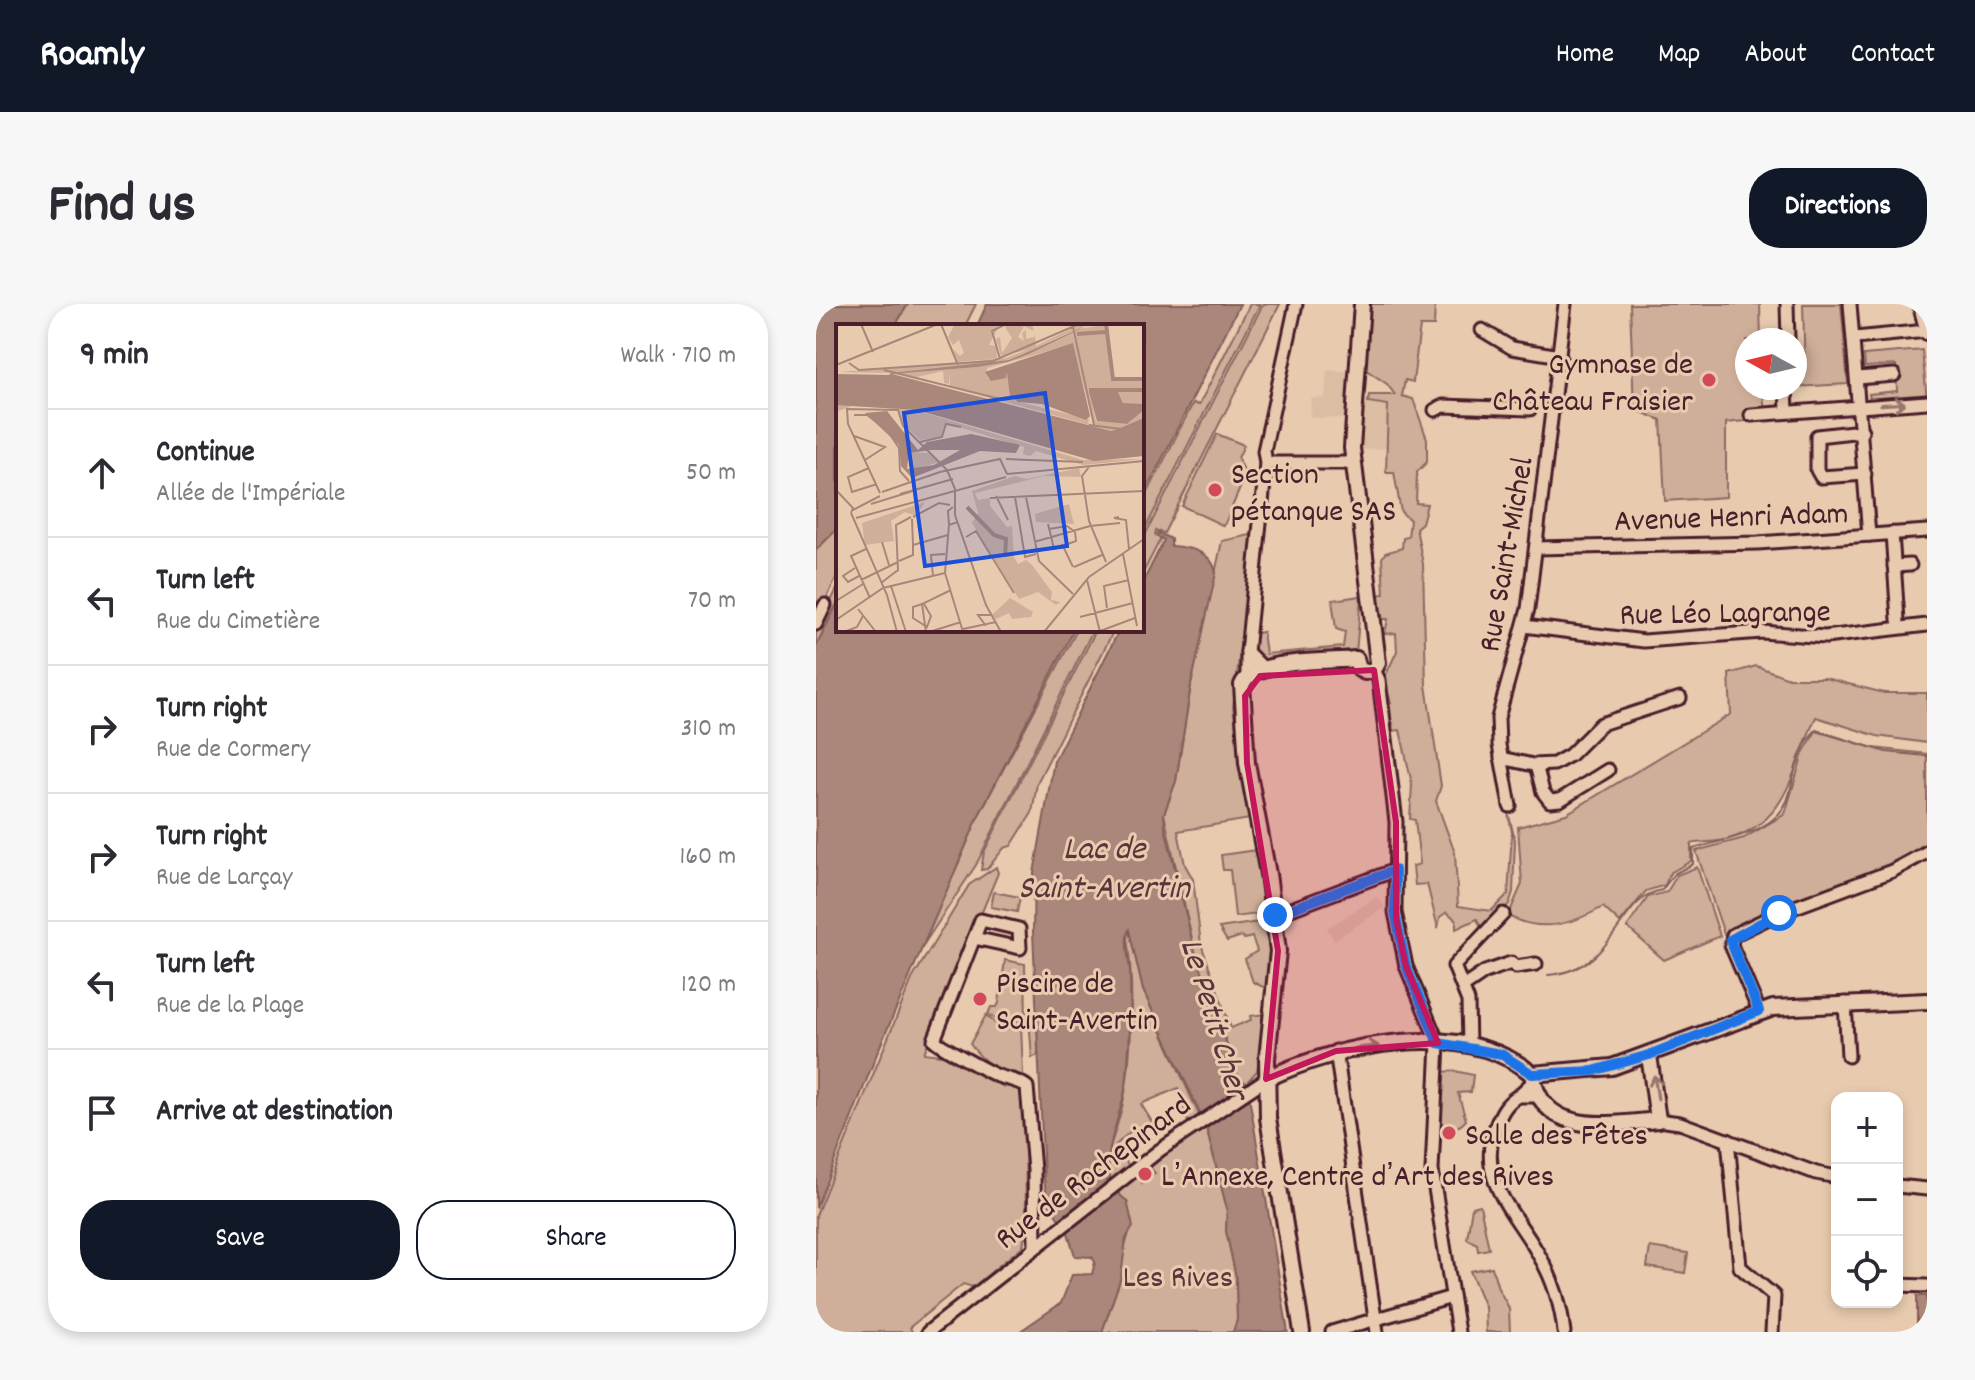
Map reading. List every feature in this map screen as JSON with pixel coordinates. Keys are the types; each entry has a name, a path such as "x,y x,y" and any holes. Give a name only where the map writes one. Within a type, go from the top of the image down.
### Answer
{"main road":[{"path":"1362,304 1353,463 1372,614 1366,661"},
{"path":"1302,1332 1269,1136 1266,1079 1278,960 1275,915 1247,763 1242,685 1247,676 1262,667 1366,661"},
{"path":"1244,706 1250,685 1260,676 1366,661"},
{"path":"1534,1084 1649,1055 1759,1011 1845,1003 1927,1001"},
{"name":"Rue de Rochepinard","path":"1266,1079 1336,1051 1438,1043 1469,1046 1509,1057 1534,1084 1550,1112 1582,1122 1658,1120"},
{"path":"1649,1055 1658,1120"}],"street":[{"path":"1247,676 1267,435 1296,304"},
{"name":"Rue Saint-Michel","path":"1510,806 1501,758 1500,705 1524,626 1565,304"},
{"path":"1787,304 1788,328"},
{"path":"1850,304 1869,535"},
{"path":"1855,338 1927,332 1919,304"},
{"path":"1482,330 1512,348 1560,356"},
{"path":"1858,378 1894,375"},
{"path":"1787,400 1787,411"},
{"path":"1751,415 1927,402"},
{"path":"1435,410 1443,406 1530,409"},
{"path":"1862,431 1817,436 1817,470 1821,477 1865,474"},
{"path":"1266,463 1353,463"},
{"name":"Avenue Henri Adam","path":"1536,548 1758,543 1927,531"},
{"path":"1892,533 1898,620"},
{"path":"1894,566 1910,565"},
{"path":"816,624 825,605"},
{"name":"Rue Léo Lagrange","path":"1524,626 1644,641 1762,632 1825,637 1927,625"},
{"path":"1247,652 1262,667"},
{"path":"1366,661 1379,680 1396,822 1395,912 1406,966 1438,1043 1431,1146 1458,1332"},
{"path":"1501,758 1536,765 1565,759 1590,732 1610,719 1680,698"},
{"path":"1536,765 1545,796 1554,801 1608,770"},
{"path":"1759,1011 1730,940 1779,913 1892,871 1927,852"},
{"path":"1275,915 1395,870"},
{"path":"1469,1046 1468,1001 1454,966 1503,914"},
{"path":"974,938 934,1040 938,1046 955,1051 991,1073 1027,1087 1034,1161 1035,1247"},
{"path":"1463,987 1485,972 1511,963 1516,967 1536,964"},
{"path":"1845,1003 1848,1056"},
{"path":"1336,1051 1376,1326"},
{"name":"Rue de Rochepinard","path":"928,1332 1112,1187 1202,1120 1266,1079"},
{"path":"1534,1084 1504,1108 1495,1129 1490,1157 1492,1175 1500,1197 1546,1269 1564,1332"},
{"path":"1658,1120 1680,1123 1831,1176"},
{"path":"1728,1140 1740,1267 1774,1296 1772,1332"},
{"path":"1903,1187 1927,1189"},
{"path":"1903,1285 1927,1286"},
{"path":"1332,1332 1376,1326 1452,1297"}],"highlighted area":[{"path":"1374,670 1396,822 1396,918 1406,966 1438,1043 1336,1051 1266,1079 1278,951 1247,763 1245,696 1260,676"}],"shaded area":[{"path":"1327,370 1351,372 1346,419 1310,417 1311,398 1325,398"},
{"path":"1359,402 1388,405 1387,448 1358,450"},
{"path":"1377,897 1385,907 1334,940 1327,928"}],"green space":[{"path":"908,304 976,304 966,324 896,324"},
{"path":"1250,304 1260,304 1144,531 1144,500 1193,403 1199,405"},
{"path":"1263,304 1280,304 1164,533 1156,531 1155,535 1161,538 1144,571 1144,537"},
{"path":"1368,304 1435,304 1434,326 1420,326 1413,382 1405,380 1402,396 1413,399 1427,439 1427,462 1417,472 1416,503 1427,504 1422,523 1416,528 1423,564 1426,685 1441,786 1436,801 1455,853 1458,906 1491,911 1508,894 1512,832 1506,804 1515,840 1513,892 1509,904 1483,931 1477,919 1456,929 1456,920 1447,912 1440,917 1438,928 1427,884 1415,885 1413,866 1420,864 1415,820 1410,819 1412,784 1400,730 1391,731 1393,723 1390,723 1387,704 1391,703 1384,679 1397,651 1396,633 1385,634 1388,619 1383,619 1379,604 1375,602 1377,595 1384,594 1382,558 1385,553 1402,548 1403,538 1408,537 1410,520 1401,512 1394,472 1386,472 1388,405 1368,402 1369,395 1395,395 1387,384 1362,367"},
{"path":"1630,304 1760,304 1761,328 1735,328 1735,400 1764,400 1765,419 1726,423 1726,497 1665,501 1661,420 1634,409"},
{"path":"1803,304 1841,304 1848,384 1807,386 1807,328 1804,328"},
{"path":"1922,350 1927,400 1870,400 1869,394 1897,391 1896,365 1865,367 1864,355"},
{"name":"Section pétanque SAS","path":"1217,434 1244,445 1238,458 1246,474 1224,526 1182,506"},
{"path":"836,530 836,579 816,620 816,550"},
{"path":"1255,534 1233,707 1250,819 1178,831 1185,865 1193,879 1201,944 1231,1028 1251,1020 1250,1016 1265,1014 1257,1071 1246,1083 1237,1074 1194,948 1164,814 1176,781 1191,685 1222,541"},
{"path":"836,591 836,606 816,647 816,631"},
{"path":"1361,596 1356,653 1259,660 1253,655 1256,633 1263,632 1266,654 1343,647 1345,632 1336,629 1332,600"},
{"path":"1076,632 1092,632 976,865 922,947 979,815"},
{"path":"1095,632 1113,632 1037,783 1032,813 1011,846 1004,848 987,869 981,870 984,852"},
{"path":"1756,666 1789,678 1825,678 1884,693 1927,693 1927,743 1877,736 1816,717 1786,790 1765,819 1729,839 1691,844 1691,861 1670,873 1665,885 1646,891 1620,923 1603,907 1556,925 1532,924 1508,916 1522,884 1518,827 1566,814 1731,714 1729,674"},
{"path":"1816,731 1873,748 1927,754 1927,842 1899,861 1724,934 1696,851 1744,838 1785,814 1803,753"},
{"path":"1256,850 1266,913 1235,917 1230,870 1223,870 1221,855"},
{"path":"996,867 998,873 924,1053 949,1056 1004,1087 1016,1085 1025,1093 1026,1226 1023,1246 973,1287 963,1284 910,1327 912,1332 816,1332 816,1215 912,979 969,885"},
{"path":"1697,867 1720,936 1664,960 1627,927 1648,897 1667,892 1677,875"},
{"path":"994,892 1020,897 1017,912 991,907"},
{"path":"1266,921 1269,950 1267,989 1253,982 1245,959 1257,951 1252,937 1244,939 1242,936 1227,941 1219,928"},
{"path":"1129,930 1143,990 1199,1115 1188,1122 1178,1088 1141,1104 1152,1122 1139,1130 1135,1127 1115,1146 1129,1166 1110,1181 1107,1159 1123,1103 1129,1055 1131,976 1126,933"},
{"path":"1005,960 1025,964 1026,1022 998,1021 988,1014 991,1007 997,1007 999,1003"},
{"path":"1037,1014 1038,1055 1032,1058 1029,1018"},
{"path":"986,1015 1003,1030 1021,1025 1023,1075 1000,1071 986,1062 970,1044"},
{"path":"1440,1072 1473,1075 1471,1092 1458,1093 1466,1120 1456,1127 1441,1126 1441,1115 1437,1114"},
{"name":"Les Rives","path":"1205,1124 1227,1209 1226,1231 1236,1277 1237,1320 1233,1332 1102,1332 1121,1277 1122,1256 1132,1224 1127,1201 1114,1191 1140,1174 1142,1183 1155,1173 1148,1165"},
{"path":"1480,1205 1489,1249 1478,1251 1477,1244 1467,1239 1472,1207"},
{"path":"1650,1247 1688,1253 1685,1273 1647,1267"},
{"path":"1492,1267 1498,1288 1509,1308 1510,1332 1486,1332 1485,1307 1470,1271"}],"water":[{"path":"816,304 908,304 896,324 836,324 836,530 816,550"},
{"path":"987,304 1240,304 1144,495 1144,324 978,324"},
{"name":"Lac de Saint-Avertin","path":"1158,533 1171,539 1171,546 1192,549 1205,555 1216,573 1191,685 1176,781 1164,814 1165,827 1194,948 1237,1074 1249,1096 1288,1332 1233,1332 1237,1320 1236,1277 1226,1231 1227,1209 1206,1126 1143,990 1129,930 1127,1077 1109,1160 1115,1189 1127,1201 1133,1227 1126,1238 1121,1277 1102,1332 1019,1332 1061,1303 1072,1275 1092,1274 1095,1262 1092,1257 1075,1256 1068,1233 1048,1203 1044,1179 1033,932 1034,873 1054,761 1118,632 1144,632 1144,580 1164,540 1157,536"},
{"path":"836,606 836,632 1073,632 979,815 878,1051 816,1208 816,647"},
{"path":"1917,1296 1927,1296 1927,1332 1917,1332"}],"waterway":[{"path":"1548,975 1571,970 1603,948 1635,906 1647,896 1662,890 1674,874 1693,864 1693,849 1750,832 1776,817 1785,806 1802,751 1816,730 1886,752 1927,756"}],"place":[{"name":"Gymnase de Château Fraisier","path":"1709,380"},
{"name":"Section pétanque SAS","path":"1215,490"},
{"name":"Piscine de Saint-Avertin","path":"980,999"},
{"name":"Salle des Fêtes","path":"1449,1133"},
{"name":"LʼAnnexe, Centre dʼArt des Rives","path":"1145,1174"}],"route":[{"path":"1275,915 1395,870 1394,904 1406,966 1434,1027 1438,1043 1501,1054 1517,1061 1532,1074 1612,1067 1759,1011 1730,940 1733,935 1779,913"}],"water label":[{"name":"Le Petit Cher","path":"1217,1018"}]}
